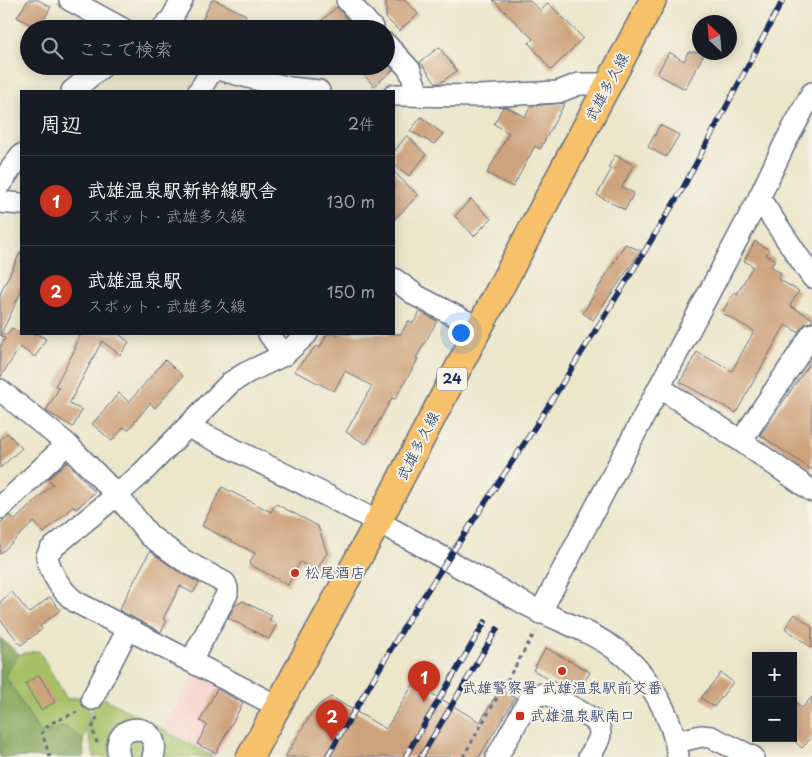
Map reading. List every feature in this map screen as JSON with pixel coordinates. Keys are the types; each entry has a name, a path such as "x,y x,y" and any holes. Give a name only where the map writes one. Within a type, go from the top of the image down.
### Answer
{"main road":[{"name":"武雄多久線","path":"250,757 378,522 654,0"}],"street":[{"path":"70,0 107,20"},
{"path":"170,20 182,0"},
{"path":"347,0 365,20"},
{"path":"395,54 410,70 418,95"},
{"path":"73,90 92,75"},
{"path":"199,90 206,75"},
{"path":"237,75 290,88 309,90"},
{"path":"395,95 480,96 558,92 579,84 609,84"},
{"path":"538,622 812,93"},
{"path":"0,184 20,156"},
{"path":"759,198 812,278"},
{"path":"0,202 20,204"},
{"path":"395,280 417,296 479,328"},
{"path":"740,441 812,334"},
{"path":"270,335 284,355"},
{"path":"277,706 72,599 58,581 47,556 50,550 142,473 230,383 246,372 284,355 306,335"},
{"path":"659,387 812,491"},
{"path":"3,398 67,444 117,495 150,536 183,560 225,583 228,588 227,594 191,661"},
{"path":"188,427 378,522 538,622 579,628 615,649 638,671 655,694 668,718 677,750 701,736 711,737 753,757"},
{"path":"1,505 67,444"},
{"path":"92,699 128,629"},
{"path":"497,757 530,700 536,695 543,694 550,695 593,719 598,724 601,730 600,737 589,757"},
{"path":"109,754 124,733 135,728 147,732 152,738 155,744 153,757"}],"path":[{"path":"463,757 538,622"},
{"path":"50,757 42,733 49,724 80,711 92,699 97,714 92,734 109,754"}],"shaded area":[{"path":"195,671 248,700 217,757 164,728"}],"green space":[{"path":"0,638 19,654 39,651 67,699 88,696 90,720 83,740 84,757 0,757"},
{"path":"0,638 19,654 5,675 40,733 66,726 83,740 84,757 0,757"},
{"path":"100,696 214,757 94,757 88,733 93,712 91,705"}],"building":[{"path":"28,0 38,0 51,7 44,20 22,20 17,17"},
{"path":"212,0 246,15 244,20 202,20"},
{"path":"386,0 405,0 418,14 399,31 395,27 395,20 388,20 386,18"},
{"path":"493,0 529,0 541,11 548,3 583,38 551,70 529,43 533,39"},
{"path":"337,7 348,20 322,20"},
{"path":"439,47 457,71 440,83 436,83 420,62"},
{"path":"669,52 684,61 688,52 692,52 692,60 701,60 685,89 657,74"},
{"path":"364,75 387,75 374,86"},
{"path":"565,103 540,149 535,146 513,187 487,173 509,133 494,124 503,107 507,107 525,117 531,106"},
{"path":"421,117 443,134 434,144 410,131"},
{"path":"660,125 679,135 666,157 648,147"},
{"path":"407,135 426,155 409,176 395,165 395,151"},
{"path":"615,155 634,165 622,187 634,193 625,210 597,195 611,170 608,168"},
{"path":"395,173 418,195 395,219"},
{"path":"471,199 491,219 474,236 455,216"},
{"path":"755,241 769,250 766,255 775,259 771,267 781,273 778,279 799,291 790,306 812,318 812,322 806,323 798,332 785,325 736,413 680,382 697,352 732,371 754,331 722,313 734,292 737,294 753,266 744,261"},
{"path":"625,244 641,251 593,320 583,313"},
{"path":"20,253 20,294 1,334 8,334 12,328 20,335 39,335 46,339 35,357 20,347 0,378 0,347 5,338 0,335 0,294"},
{"path":"420,312 437,321 395,399 392,398 366,444 346,432 372,386 345,371 334,391 294,371 316,346 320,348 326,335 395,335 401,334 408,321 413,323"},
{"path":"80,335 120,335 129,342 120,355 102,341 69,404 82,410 73,427 46,411 59,388 55,386 76,347 74,347"},
{"path":"165,360 183,376 155,408 150,403 128,430 124,427 112,441 92,424 119,393 129,402"},
{"path":"812,360 812,470 760,435"},
{"path":"7,433 22,448 0,468 0,440"},
{"path":"67,462 95,492 76,509 73,506 44,533 34,522 0,554 0,523 10,515 15,520 53,484 48,479"},
{"path":"222,487 271,512 276,504 318,526 327,553 316,571 300,562 288,585 249,564 255,553 202,526"},
{"path":"150,551 176,570 199,583 193,593 180,586 163,619 167,621 161,632 119,610"},
{"path":"12,592 29,613 50,597 60,610 40,626 42,629 21,645 0,619 0,602"},
{"path":"243,601 272,616 269,620 277,624 269,639 228,618 235,606"},
{"path":"795,614 812,627 812,648 785,628"},
{"path":"546,648 590,672 577,695 533,670"},
{"path":"721,673 733,682 714,707 701,698"},
{"path":"39,675 55,702 41,710 25,684"},
{"path":"414,683 480,722 500,689 515,698 479,757 285,757 312,712 331,697 386,729"},
{"path":"217,689 243,703 216,753 197,744 207,725 200,721"},
{"path":"812,697 812,737 802,748 795,742 797,742 797,703 802,708"}],"railway":[{"path":"327,757 410,617 535,427 683,188 783,0"},
{"path":"405,757 485,622"},
{"path":"421,757 497,629"}],"place":[{"name":"松尾酒店","path":"295,573"},
{"name":"武雄警察署 武雄温泉駅前交番","path":"562,671"},
{"name":"武雄温泉駅新幹線駅舎","path":"424,702"},
{"name":"武雄温泉駅南口","path":"520,716"},
{"name":"武雄温泉駅","path":"332,741"}]}
